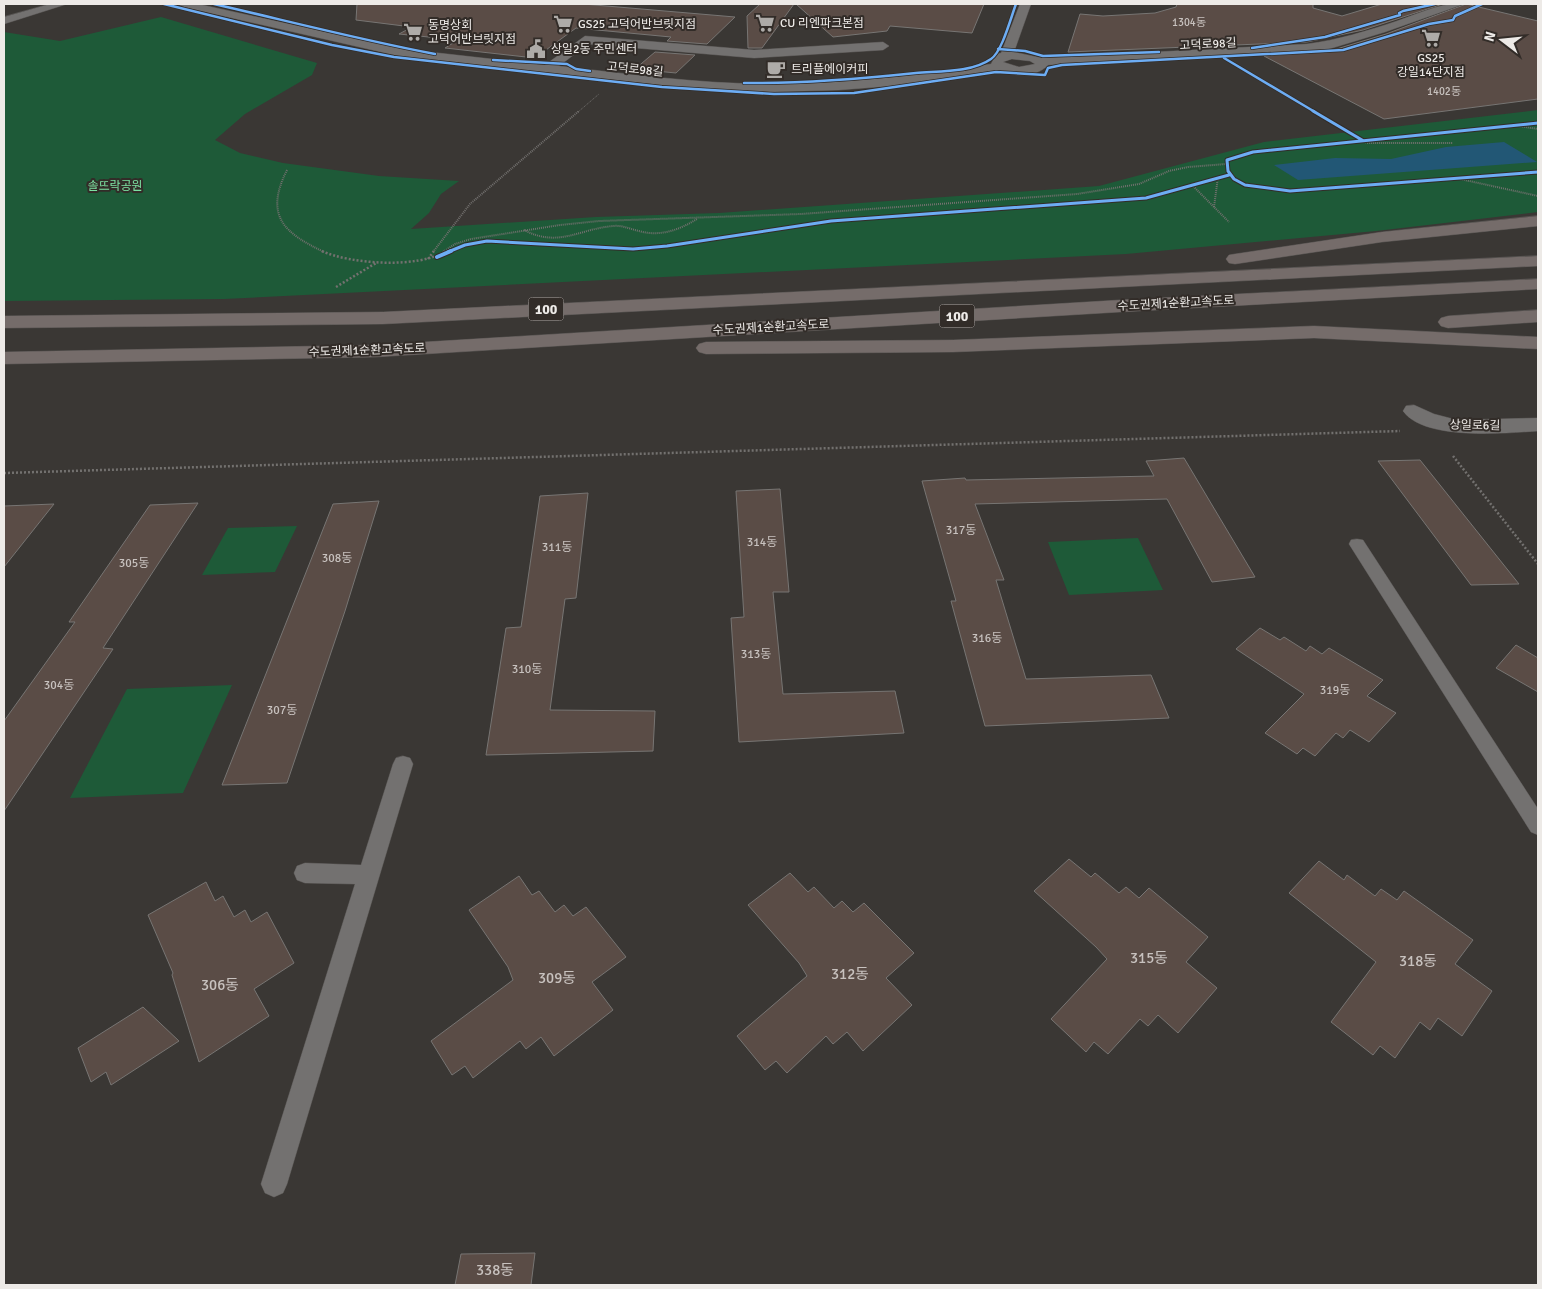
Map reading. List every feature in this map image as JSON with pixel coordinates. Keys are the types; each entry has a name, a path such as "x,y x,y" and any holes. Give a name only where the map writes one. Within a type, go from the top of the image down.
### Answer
{"highway":[{"path":"1088,282 1382,237 1538,221"},
{"name":"수도권제1순환고속도로","path":"4,322 383,318 1538,261"},
{"name":"수도권제1순환고속도로","path":"4,358 375,351 1100,307 1538,284"},
{"path":"375,351 953,346 1314,332 1538,316"},
{"path":"1314,332 1449,337 1538,343"}],"street":[{"path":"4,21 61,4"},
{"name":"고덕로98길","path":"184,4 403,53 698,86 788,88 839,86 904,80 1003,61 1013,70 1027,71 1039,68 1043,64 1042,62 1306,48 1329,45 1381,30 1458,4"},
{"path":"1003,61 1025,4"},
{"path":"546,70 585,40 722,52 819,52 883,46"},
{"path":"819,52 839,86"},
{"name":"상일로6길","path":"1414,411 1433,422 1458,426 1538,425"}],"lane":[{"path":"1357,544 1538,826"},
{"path":"274,1184 403,764"},
{"path":"305,873 369,875"}],"path":[{"path":"428,259 470,204 603,90"},
{"path":"1504,126 1538,123"},
{"path":"1512,125 1538,129"},
{"path":"1353,135 1367,143 1453,143"},
{"path":"1352,141 1401,136"},
{"path":"437,256 449,247 463,241 523,229 599,221 801,214 1077,194 1131,185 1169,171 1188,167 1226,167 1227,160 1233,157"},
{"path":"286,170 277,190 279,211 286,229 302,242 330,255 353,261 376,263 428,259 476,242 500,241"},
{"path":"1209,180 1221,177 1214,208"},
{"path":"1450,180 1478,177"},
{"path":"1460,179 1538,196"},
{"path":"1182,187 1200,182"},
{"path":"1192,185 1229,222"},
{"path":"523,229 537,237 555,240 614,226 661,234 673,231 697,219"},
{"path":"535,242 560,244"},
{"path":"336,287 376,263"},
{"path":"4,473 1424,430 1433,422"},
{"path":"1453,456 1538,564"}],"green space":[{"name":"솔뜨락공원","path":"161,17 317,63 312,75 245,114 215,140 240,153 283,163 379,176 459,181 441,194 429,213 411,229 596,217 719,213 1099,186 1264,142 1538,110 1538,212 1376,231 1126,254 224,299 4,301 4,32 60,41"},
{"path":"297,526 275,572 202,575 228,528"},
{"path":"1138,538 1163,590 1069,595 1048,542"},
{"path":"232,685 183,793 70,798 127,689"}],"water":[{"path":"1504,142 1537,162 1298,180 1274,165 1335,158 1391,159 1446,147"}],"building":[{"path":"357,4 583,4 735,17 707,44 667,41 671,37 576,28 535,58 445,48 458,40 399,34 412,27 356,20"},
{"path":"760,4 794,4 762,48 748,48 747,16"},
{"path":"796,4 984,4 972,33 890,26 887,31 833,37"},
{"path":"1177,4 1313,4 1313,8 1342,16 1382,4 1443,4 1363,30 1307,42 1068,52 1080,14 1103,16 1155,13 1176,7"},
{"path":"1466,4 1538,21 1538,99 1384,119 1264,56 1330,51 1386,34"},
{"path":"655,52 695,55 676,73 635,69"},
{"path":"1184,458 1255,577 1212,582 1167,499 975,504 1004,580 996,580 1026,679 1151,675 1169,718 985,726 951,601 956,601 922,481 965,478 966,480 1154,476 1146,461"},
{"path":"1420,460 1519,584 1471,585 1378,461"},
{"path":"780,489 789,592 773,592 783,694 895,691 904,733 739,742 731,618 744,617 736,491"},
{"path":"588,493 576,598 565,599 550,710 655,711 653,751 486,755 506,628 521,627 540,496"},
{"path":"379,501 345,611 287,783 222,785 333,504"},
{"path":"198,503 103,648 113,649 4,811 4,721 75,622 69,622 150,505"},
{"path":"54,504 4,567 4,506"},
{"path":"1260,628 1280,640 1284,637 1306,651 1310,646 1322,654 1329,648 1383,680 1367,696 1396,713 1369,742 1350,730 1343,738 1336,733 1315,756 1303,748 1297,754 1265,733 1304,694 1236,649"},
{"path":"1516,645 1538,658 1538,692 1496,668"},
{"path":"1069,859 1091,877 1095,873 1119,893 1126,887 1139,898 1149,888 1208,937 1186,962 1217,988 1178,1033 1158,1015 1148,1026 1140,1019 1108,1054 1094,1042 1086,1052 1051,1019 1107,959 1034,891"},
{"path":"1319,861 1344,880 1347,875 1375,896 1381,889 1397,900 1404,891 1473,940 1455,964 1492,991 1462,1036 1438,1018 1430,1030 1420,1022 1395,1058 1380,1046 1373,1055 1331,1022 1376,962 1289,893"},
{"path":"790,873 808,892 814,887 834,908 842,901 853,912 864,903 914,953 886,978 912,1005 863,1051 847,1032 833,1044 826,1036 787,1073 776,1061 765,1070 737,1036 807,976 799,963 748,905"},
{"path":"519,876 532,895 539,891 555,912 564,905 573,916 586,907 626,957 592,982 613,1010 554,1056 541,1037 526,1049 520,1041 473,1078 465,1066 452,1075 431,1041 513,980 508,967 469,910"},
{"path":"206,882 215,901 223,896 234,917 245,910 251,922 267,912 294,963 254,989 269,1016 199,1062 172,975 173,973 148,915"},
{"path":"143,1007 179,1041 111,1085 106,1072 91,1082 78,1048"},
{"path":"535,1253 531,1285 455,1285 461,1254"}],"cycle path":[{"path":"164,4 332,45 394,57 662,87 774,94 854,93 996,72 1045,75 1048,68 1062,65 1343,50 1382,40 1429,24 1453,20 1455,16 1482,4"},
{"path":"214,4 330,30 376,43 435,54"},
{"path":"744,83 809,83 852,80 951,70 977,65 989,60 996,54 1016,4"},
{"path":"1252,48 1325,37 1400,15 1399,13 1403,11 1435,4"},
{"path":"998,49 1025,51 1043,56 1159,52"},
{"path":"1224,58 1362,140"},
{"path":"493,60 567,64 576,69 590,71"},
{"path":"1538,123 1253,152 1227,160 1228,171 1234,179 1245,185 1290,191 1312,191 1538,172"},
{"path":"437,257 465,245 487,241 633,249 667,246 831,221 1146,198 1229,175"}],"place":[{"name":"CU 리엔파크본점","path":"765,23"},
{"name":"GS25 고덕어반브릿지점","path":"563,24"},
{"name":"동명상회 고덕어반브릿지점","path":"413,32"},
{"name":"GS25 강일14단지점","path":"1431,38"},
{"name":"상일2동 주민센터","path":"536,49"},
{"name":"트리플에이커피","path":"776,69"}]}
